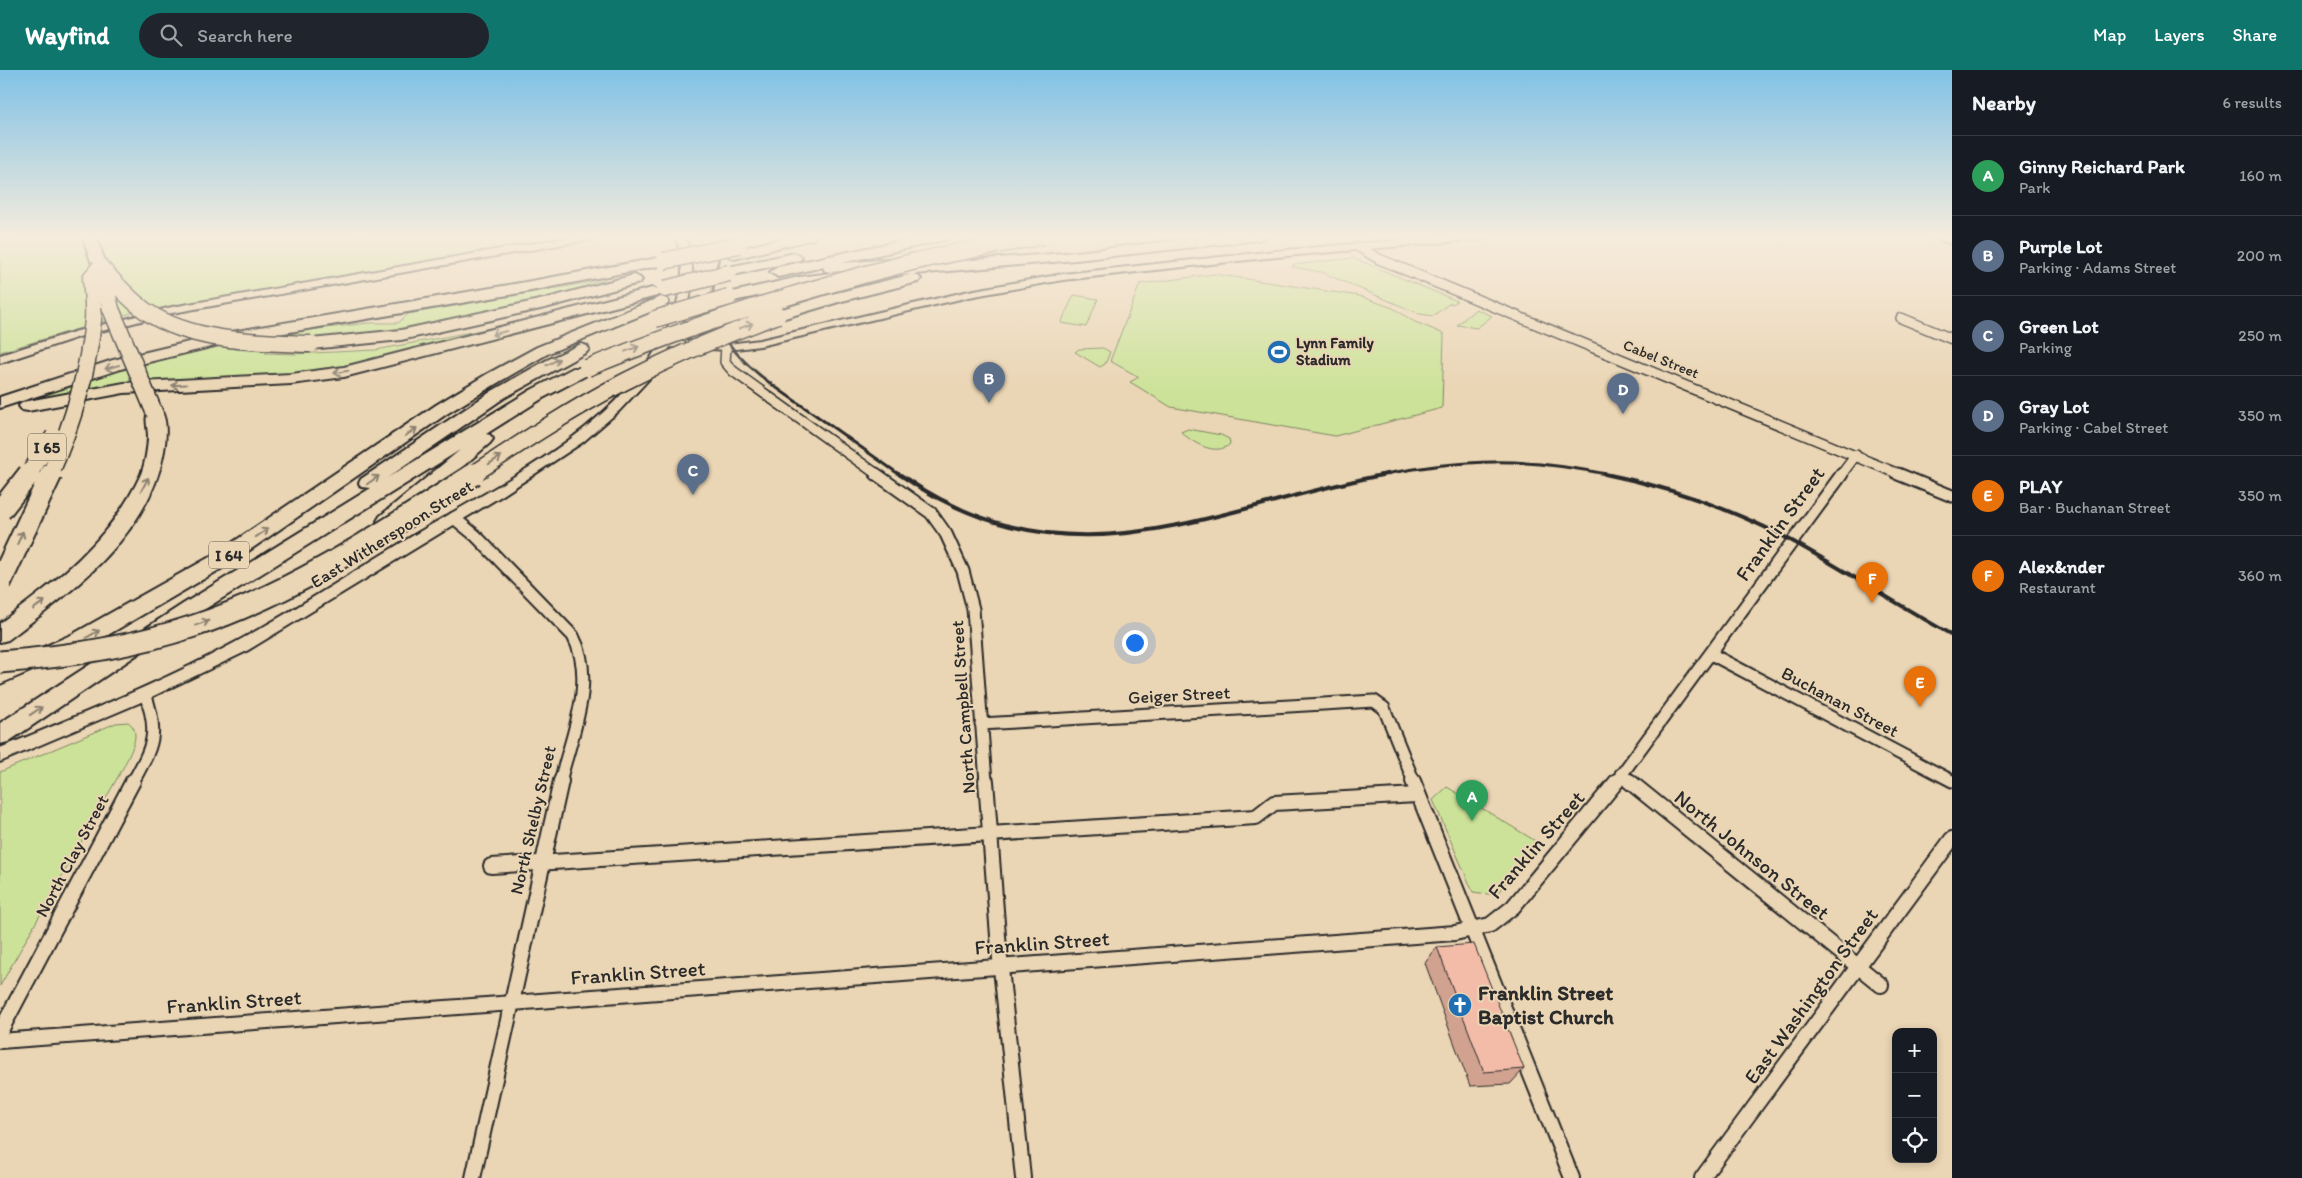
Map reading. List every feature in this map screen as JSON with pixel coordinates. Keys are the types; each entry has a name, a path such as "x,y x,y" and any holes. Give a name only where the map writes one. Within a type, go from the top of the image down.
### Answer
{"highway":[{"name":"I 65","path":"0,511 43,454 85,376 95,305 92,288"},
{"path":"0,634 51,596 96,555 124,523 151,472 157,438 155,414 111,309 105,288"},
{"path":"120,288 137,304 155,317 177,326 208,335 246,341 311,344 412,337 636,288"},
{"name":"I 64","path":"0,388 148,342 252,318 443,288"},
{"path":"0,402 120,364 232,337 527,288"},
{"path":"0,413 65,398 124,388 291,379 344,372 393,361 643,288"},
{"name":"I 64","path":"0,675 82,640 224,558 442,410 493,378 652,288"},
{"path":"0,735 190,609 495,395 570,354 655,288"},
{"path":"190,609 538,394 583,370 654,340 821,288"},
{"path":"0,662 82,654 171,633 227,614 304,578 348,554 542,430 606,392 675,356 778,315 837,296 874,288"},
{"path":"304,578 358,542 519,411 583,370"},
{"path":"0,583 72,420 85,376"}],"street":[{"path":"0,359 78,334 172,310 299,288"},
{"name":"East Witherspoon Street","path":"0,755 145,694 255,638 544,462 600,421 639,384 668,343 682,311 687,288"},
{"path":"668,343 726,346 778,339 997,288"},
{"name":"Cabel Street","path":"1448,288 1952,496"},
{"path":"1901,318 1952,339"},
{"name":"North Campbell Street","path":"726,346 725,362 733,371 923,507 942,526 965,577 974,616 1001,966 1023,1178"},
{"name":"Franklin Street","path":"0,1041 1455,933 1490,925 1513,907 1607,794 1712,654 1785,549 1856,455"},
{"name":"North Shelby Street","path":"454,518 464,524 573,636 582,651 584,664 582,690 473,1178"},
{"name":"Buchanan Street","path":"1712,654 1952,781"},
{"name":"North Clay Street","path":"0,1032 146,757 155,728 153,712 145,694"},
{"name":"Geiger Street","path":"981,724 1374,701 1384,708 1417,795"},
{"name":"North Johnson Street","path":"1621,774 1881,985"},
{"path":"491,866 1256,818 1274,803 1417,795 1572,1178"},
{"name":"East Washington Street","path":"1702,1178 1859,968 1952,839"}],"green space":[{"path":"0,288 296,288 214,302 138,311 0,352"},
{"path":"560,288 586,288 551,298 417,329 330,338 298,337 265,353 293,354 376,350 513,324 351,366 285,374 122,384 26,400 116,370 204,348 309,330 369,323 398,323 408,314"},
{"name":"Lynn Family Stadium","path":"1139,288 1304,288 1359,296 1393,308 1413,321 1444,334 1442,408 1335,436 1171,407 1130,382 1139,377 1110,361"},
{"path":"1358,288 1425,288 1457,301 1453,304 1450,303 1433,316 1420,314"},
{"path":"1074,295 1098,299 1086,327 1061,323"},
{"path":"1476,309 1492,316 1477,328 1457,325"},
{"path":"1103,348 1110,352 1105,364 1100,367 1075,352 1079,349"},
{"path":"1188,429 1221,435 1229,439 1230,444 1218,449 1205,447 1181,432"},
{"path":"128,722 135,731 135,737 124,766 0,986 0,772 116,723"},
{"path":"1447,787 1537,842 1496,895 1473,892 1433,800"}],"building":[{"path":"1474,944 1524,1069 1484,1072 1437,947"}],"railway":[{"path":"714,288 713,295 716,318 726,339 741,358 782,392 900,475"},
{"path":"1380,475 1440,465 1495,462 1551,465 1611,475"},
{"path":"899,474 962,510 1022,529 1082,535 1140,531 1199,520 1387,474"},
{"path":"1605,474 1672,491 1760,525 1803,547 1952,635"}],"place":[{"name":"Lynn Family Stadium","path":"1279,352"},
{"name":"Purple Lot","path":"989,403"},
{"name":"Gray Lot","path":"1623,414"},
{"name":"Green Lot","path":"693,495"},
{"name":"Alex&nder","path":"1872,603"},
{"name":"PLAY","path":"1920,707"},
{"name":"Ginny Reichard Park","path":"1472,821"},
{"name":"Franklin Street Baptist Church","path":"1460,1005"}]}
